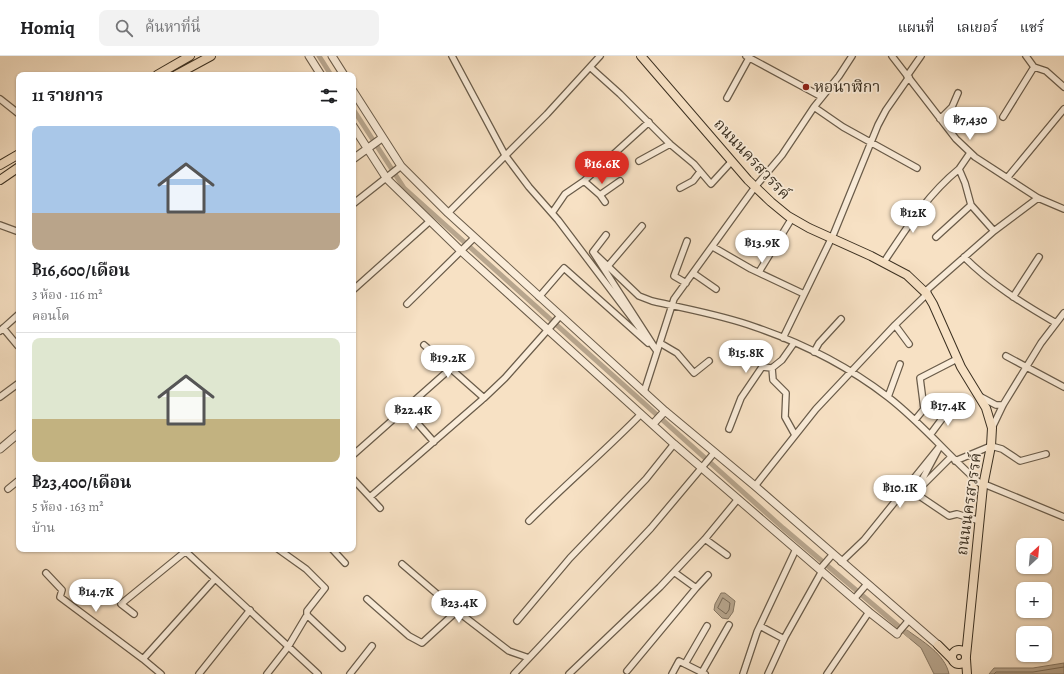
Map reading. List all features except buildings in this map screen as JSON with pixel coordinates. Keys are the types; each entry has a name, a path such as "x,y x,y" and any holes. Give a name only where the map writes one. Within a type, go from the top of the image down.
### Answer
{"main road":[{"path":"162,72 190,56"},
{"path":"182,72 211,56"},
{"name":"ถนนนครสวรรค์","path":"641,56 755,188 771,202 792,218 831,238 884,262 907,275 927,294 938,312 957,359 989,415 992,428 991,446 984,485 980,521 967,644 966,674"},
{"path":"0,165 16,156"},
{"path":"0,180 16,169"},
{"path":"938,645 948,650 957,650 964,652 966,658 961,664 954,661 952,655 957,650 967,644"},
{"path":"938,645 966,674"}],"street":[{"path":"309,56 319,72"},
{"path":"332,56 342,72"},
{"path":"452,56 505,155 552,213 657,351"},
{"path":"448,213 600,56"},
{"path":"644,392 671,306 693,273 755,188 782,155 814,107 852,56"},
{"path":"892,56 956,139 970,153 1038,198 1064,209"},
{"path":"783,338 831,238 886,110 921,56"},
{"path":"1026,56 1034,67 1046,72 1064,86"},
{"path":"727,98 747,57 822,97"},
{"path":"590,67 649,122 670,144 694,164 712,184 732,161"},
{"path":"1003,117 1034,67"},
{"path":"940,118 952,107 958,93"},
{"path":"356,96 401,166 474,238 664,411 755,486 938,645"},
{"path":"0,99 16,112"},
{"path":"814,107 843,127 918,168"},
{"path":"1007,178 1064,109"},
{"path":"552,213 565,194 584,181 649,122"},
{"path":"356,131 387,179 461,251 674,444 869,612 897,634 909,620"},
{"path":"356,157 382,138"},
{"path":"639,161 670,144"},
{"path":"884,262 920,208 943,182 959,169 970,153"},
{"path":"356,202 387,179 401,166"},
{"path":"959,169 965,182 971,205 994,231"},
{"path":"680,188 693,181 700,172"},
{"path":"584,181 600,195 605,202"},
{"path":"600,195 620,181"},
{"path":"755,486 816,409 895,325 927,294 928,289 994,231 1038,198"},
{"path":"936,237 971,205"},
{"path":"759,272 792,218"},
{"path":"356,287 430,221"},
{"path":"0,225 16,231"},
{"path":"608,266 642,226"},
{"path":"593,252 606,235"},
{"path":"408,304 474,238"},
{"path":"686,283 674,276 687,241"},
{"path":"713,247 804,294"},
{"path":"593,252 657,351"},
{"path":"593,252 639,296 671,306 753,326 814,352 851,372 888,397 915,420 953,459 984,485 1064,517"},
{"path":"964,257 983,276 1013,297 1056,323"},
{"path":"1013,297 1039,257"},
{"path":"539,297 564,268 657,351"},
{"path":"693,273 716,289"},
{"path":"992,428 1002,405 1041,344 1064,313"},
{"path":"370,497 505,378 560,316"},
{"path":"16,317 2,330 16,344"},
{"path":"814,352 818,342 841,319"},
{"path":"895,325 909,344"},
{"path":"660,343 677,354 694,373 709,361"},
{"path":"729,429 741,398 762,367 772,368 782,360 794,343"},
{"path":"424,345 484,398"},
{"path":"1006,356 1064,387"},
{"path":"915,420 924,408 920,378 957,359"},
{"path":"888,397 900,364"},
{"path":"772,368 773,380 786,393 785,417 795,435"},
{"path":"356,452 450,369"},
{"path":"0,398 16,385"},
{"path":"978,395 996,405 1002,405"},
{"path":"930,435 950,408"},
{"path":"405,409 434,442"},
{"path":"652,424 664,411"},
{"path":"529,521 569,481 605,450 641,414"},
{"path":"0,448 16,435"},
{"path":"517,621 570,558 646,479 674,444"},
{"path":"915,493 940,446"},
{"path":"841,562 864,540 940,446"},
{"path":"915,493 953,459 991,446 1002,448 1020,461 1046,454"},
{"path":"514,674 652,528 714,453"},
{"path":"8,489 16,482"},
{"path":"356,482 380,508"},
{"path":"915,493 949,516 957,514 980,521"},
{"path":"569,674 705,540 738,499"},
{"path":"705,540 727,555"},
{"path":"743,674 760,626 796,549"},
{"path":"134,614 121,604 182,552"},
{"path":"186,552 318,674"},
{"path":"266,674 288,647 307,615 307,611 325,588 306,569 282,552"},
{"path":"335,552 345,563"},
{"path":"768,674 784,639 821,570 833,554"},
{"path":"402,564 457,612 509,651 529,658"},
{"path":"674,572 696,588"},
{"path":"46,573 62,590 60,597 161,674"},
{"path":"628,671 708,575"},
{"path":"143,659 215,579"},
{"path":"854,599 867,584"},
{"path":"368,599 409,636 422,643 457,612"},
{"path":"199,674 250,610"},
{"path":"827,674 869,612"},
{"path":"307,615 342,648"},
{"path":"672,674 679,661 702,673 728,625"},
{"path":"685,664 707,626"},
{"path":"760,626 784,639"},
{"path":"350,674 372,646"}],"water":[{"path":"721,593 725,593 735,601 733,612 728,619 722,618 714,610 715,604"},
{"path":"907,630 926,643 938,654 947,667 949,674 934,674 921,648 903,633"},
{"path":"1064,663 1064,674 989,674 994,668 1033,668"}],"waterway":[{"path":"319,56 329,72"},
{"path":"356,114 404,188 783,528 910,636"}],"place":[{"name":"หอนาฬิกา","path":"806,87"}]}
